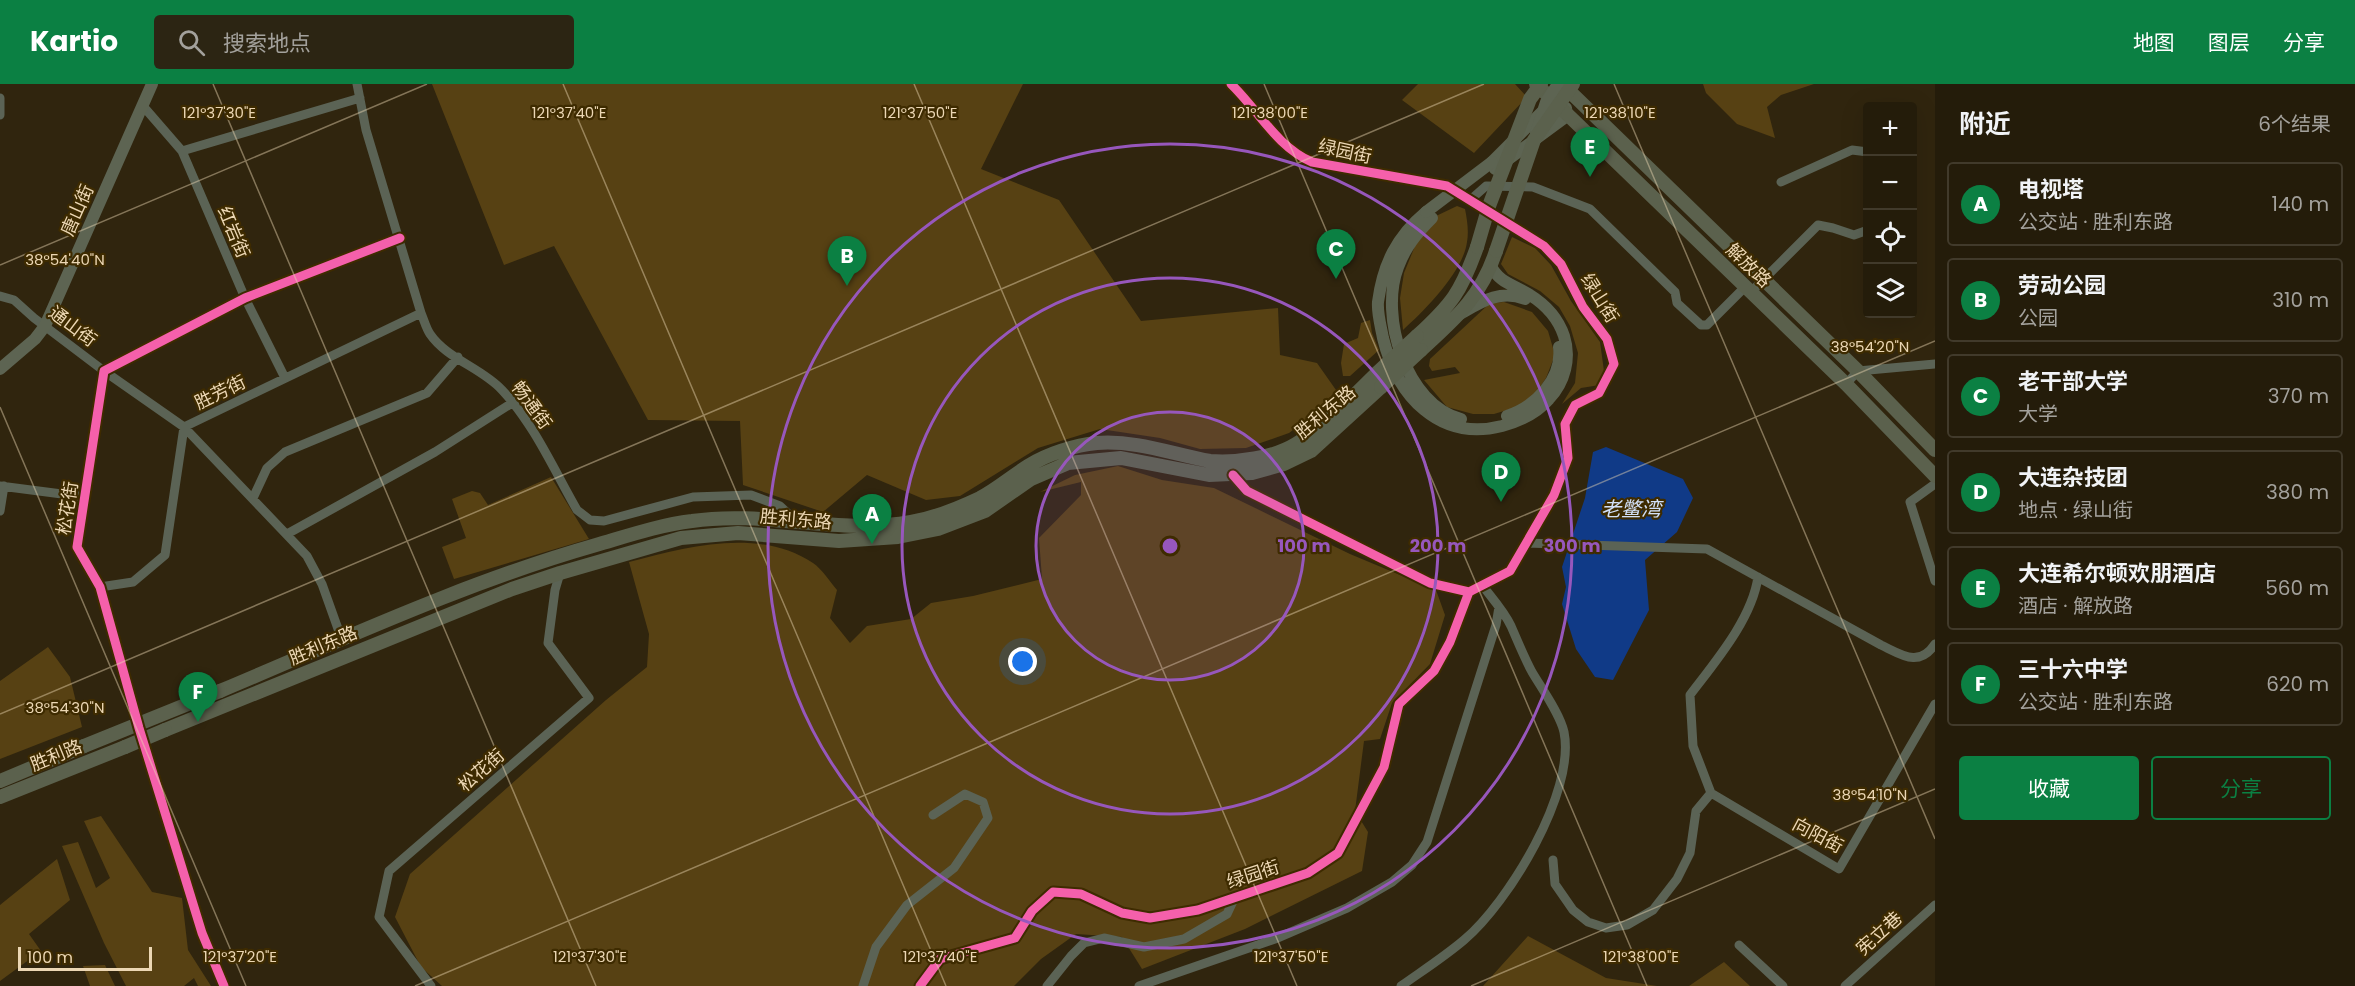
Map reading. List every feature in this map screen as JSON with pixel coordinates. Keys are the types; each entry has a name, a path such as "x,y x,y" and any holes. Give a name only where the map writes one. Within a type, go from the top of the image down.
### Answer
{"main road":[{"name":"唐山街","path":"0,369 35,339 45,326 152,84"},
{"name":"胜利东路","path":"125,747 512,589 681,538 738,533 839,540 898,537 938,529 985,512 1031,479 1068,463 1121,458 1209,475 1252,473 1284,464 1311,451 1379,380 1417,336 1445,309 1458,292 1477,247 1489,206 1530,99 1538,84"},
{"name":"解放路","path":"1538,84 1567,116 1846,384 1935,476"},
{"name":"胜利东路","path":"1379,380 1421,351 1459,315 1484,282 1534,140 1564,84"},
{"name":"解放路","path":"1564,84 1764,278 1935,450"},
{"path":"1491,266 1501,280 1529,294 1550,310 1564,335 1567,366 1552,397 1527,417 1488,429 1468,429 1441,422 1424,410 1407,393 1386,351 1378,304 1389,257 1401,237 1494,166 1567,116 1564,84"},
{"path":"1494,166 1554,101"},
{"path":"1429,215 1409,242 1397,269 1391,297 1392,323 1412,377 1437,410 1448,416 1472,422 1493,421 1517,413 1540,397 1554,377 1560,355 1558,337 1545,314 1522,298 1509,295 1496,296 1459,315"},
{"name":"胜利路","path":"0,781 493,578 648,530 690,521 721,518 858,525 913,522 981,497 1030,465 1054,454 1094,443 1121,442 1224,462 1270,454 1294,445 1379,380"},
{"name":"胜利路","path":"0,797 125,747"}],"street":[{"name":"畅通街","path":"357,84 366,130 421,313 430,334 500,388 523,417 577,510 590,520 604,521 693,497 751,495 780,506 796,521"},
{"name":"绿园街","path":"1231,84 1297,155 1312,162 1447,186"},
{"path":"0,98 0,115"},
{"path":"182,151 360,98"},
{"name":"红岩街","path":"143,106 182,151 245,298 285,378"},
{"path":"1781,182 1852,150 1863,151"},
{"name":"绿山街","path":"1447,186 1544,246 1561,264 1583,307 1607,339 1614,364 1599,393 1575,405 1565,424 1568,458 1554,495 1510,571 1469,592"},
{"path":"1469,201 1486,186 1533,187 1590,209 1675,292 1677,303 1701,325 1707,325 1764,278 1818,225 1854,235 1863,232"},
{"path":"104,371 245,298 400,238"},
{"name":"通山街","path":"0,296 14,300 104,371 184,428 307,556 316,570 342,640"},
{"name":"胜芳街","path":"100,587 133,582 165,555 184,428 421,313"},
{"path":"253,498 267,468 285,452 427,393 458,357"},
{"path":"1846,384 1858,371 1935,364"},
{"name":"松花街","path":"104,371 77,548 100,587 139,728 198,922 224,986"},
{"path":"287,534 435,452 512,403"},
{"path":"1233,475 1247,491 1430,583 1469,592"},
{"path":"1935,484 1910,502 1935,581"},
{"path":"0,511 2,486 85,497"},
{"path":"1527,543 1707,549 1881,645 1909,658 1923,657 1935,644"},
{"name":"松花街","path":"431,986 379,917 389,871 589,698 548,643 555,590 560,573"},
{"path":"1553,860 1555,884 1573,910 1588,922 1606,928 1627,925 1653,910 1677,879 1690,853 1696,811 1711,793 1693,746 1690,695 1724,651 1755,594 1758,577"},
{"path":"1401,986 1465,939 1503,898 1536,846 1556,795 1564,759 1564,732 1517,644 1511,625 1482,585"},
{"name":"绿园街","path":"920,986 940,959 1015,938 1032,911 1053,892 1081,894 1122,913 1150,918 1198,910 1308,873 1338,853 1384,767 1399,704 1434,671 1450,642 1469,592"},
{"path":"1139,986 1275,939 1347,908 1392,882 1412,864 1427,842 1443,796 1496,625 1499,607"},
{"name":"向阳街","path":"1711,793 1839,868 1935,704"},
{"path":"863,986 876,947 901,913 907,905 954,868 988,818 983,802 965,794 933,815"},
{"path":"1047,986 1084,943 1104,939 1144,947 1184,939 1227,914 1235,897"},
{"name":"宪立巷","path":"1845,986 1935,904"},
{"path":"1738,945 1783,986"}],"shaded area":[{"path":"432,84 1023,84 981,169 1059,200 1141,321 1278,308 1280,355 1317,363 1336,390 1322,408 1289,433 1246,448 1200,449 1160,438 1100,429 1038,448 960,496 926,500 867,475 823,512 743,485 740,421 648,420 554,246 504,265"},
{"path":"1418,84 1515,84 1527,97 1474,153 1402,100"},
{"path":"1703,84 1814,84 1781,95 1767,107 1775,138 1737,124 1706,93"},
{"path":"1457,206 1465,209 1468,229 1464,254 1442,290 1403,330 1400,298 1404,273 1417,241 1434,217"},
{"path":"1512,237 1535,248 1551,265 1571,301 1600,342 1604,371 1600,385 1581,388 1562,404 1575,383 1578,353 1570,326 1559,307 1540,291 1508,274 1501,264"},
{"path":"1504,302 1532,312 1548,331 1555,355 1546,378 1534,396 1517,407 1494,414 1473,414 1447,407 1424,380 1460,373 1455,367 1432,371 1429,366 1430,359 1490,303"},
{"path":"1370,320 1372,333 1379,350 1350,376 1343,376 1341,363 1344,344 1358,338 1361,323"},
{"path":"1118,466 1162,480 1214,488 1350,554 1436,590 1445,615 1430,664 1392,703 1380,739 1364,741 1355,811 1368,832 1362,871 1245,929 1142,969 1122,937 1076,934 1041,959 1014,986 442,986 421,967 395,917 410,874 606,700 647,667 649,634 629,562 698,546 722,543 746,543 792,552 813,563 837,590 830,618 850,643 867,626 911,619 931,603 973,596 1042,579 1039,538 1081,495 1081,482 1040,492 1075,475"},
{"path":"551,477 589,539 454,579 442,547 466,538 452,499 472,491 480,493 488,505"},
{"path":"48,647 70,677 82,727 0,759 0,681"},
{"path":"101,816 152,892 182,898 188,950 211,986 198,986 194,978 184,986 126,986 104,943 62,846 78,842 96,888 110,878 84,821"},
{"path":"57,859 70,900 29,934 41,951 0,981 0,905"},
{"path":"1528,936 1606,978 1657,986 1483,986"},
{"path":"1724,962 1750,986 1689,986"},
{"path":"105,965 115,986 90,986 83,966"}],"water":[{"name":"老鳖湾","path":"1606,447 1683,479 1693,498 1677,532 1645,560 1649,610 1613,680 1595,677 1576,649 1562,604 1566,587 1562,567 1585,498 1593,452"}],"cycle path":[{"path":"1231,84 1278,138 1312,162 1447,186 1544,246 1561,264 1583,307 1607,339 1614,364 1599,393 1575,405 1565,424 1568,458 1554,495 1510,571 1469,592 1430,583 1247,491 1233,475"},
{"path":"224,986 202,933 139,728 100,587 77,547 104,371 245,298 400,238"},
{"path":"920,986 940,959 1015,938 1032,911 1053,892 1081,894 1122,913 1150,918 1198,910 1308,873 1338,853 1384,767 1399,704 1434,671 1450,642 1469,592"}],"place":[{"name":"大连希尔顿欢朋酒店","path":"1590,177"},
{"name":"老干部大学","path":"1336,279"},
{"name":"劳动公园","path":"847,286"},
{"name":"大连杂技团","path":"1501,502"},
{"name":"电视塔","path":"872,544"},
{"name":"三十六中学","path":"198,722"}]}
